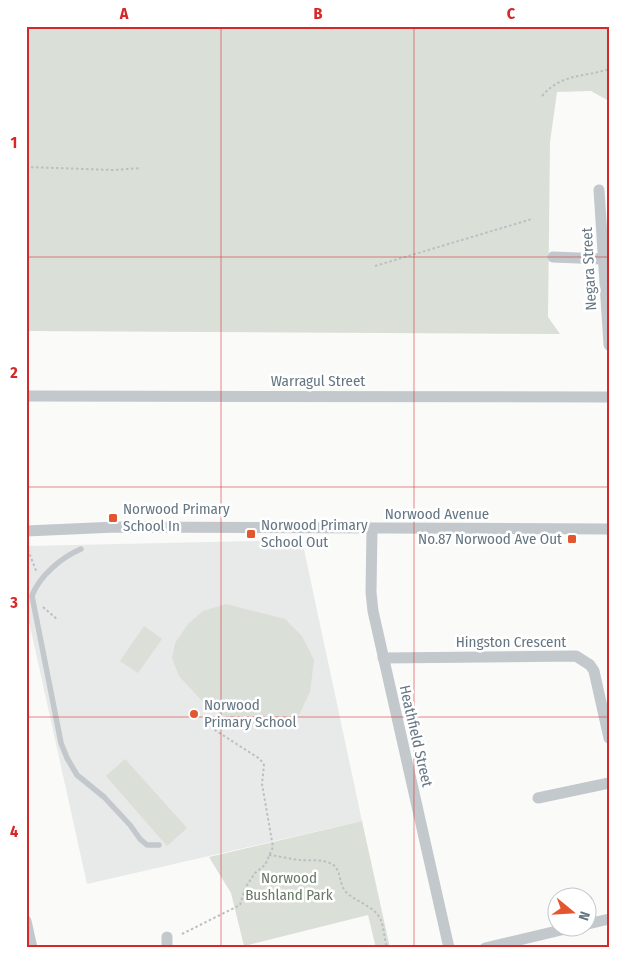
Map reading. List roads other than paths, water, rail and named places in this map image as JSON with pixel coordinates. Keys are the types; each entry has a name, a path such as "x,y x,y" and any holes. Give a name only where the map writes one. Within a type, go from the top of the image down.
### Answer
{"street":[{"name":"Negara Street","path":"599,190 609,345"},
{"path":"553,257 603,259"},
{"name":"Warragul Street","path":"26,396 609,397"},
{"name":"Norwood Avenue","path":"26,531 116,527 609,529"},
{"name":"Heathfield Street","path":"372,529 372,602 449,948"},
{"name":"Hingston Crescent","path":"383,658 576,656 590,665 594,671 609,738"},
{"path":"538,798 609,783"},
{"path":"26,921 32,948"},
{"path":"485,948 548,933"}],"lane":[{"path":"81,549 70,554 44,577 35,588 32,596 61,743 77,775 104,797 147,845 159,845"}],"place":[{"name":"Norwood Primary School In","path":"113,518"},
{"name":"Norwood Primary School Out","path":"251,534"},
{"name":"No.87 Norwood Ave Out","path":"572,539"},
{"name":"Norwood Primary School","path":"194,714"}],"park label":[{"name":"Norwood Bushland Park","path":"289,886"}]}
